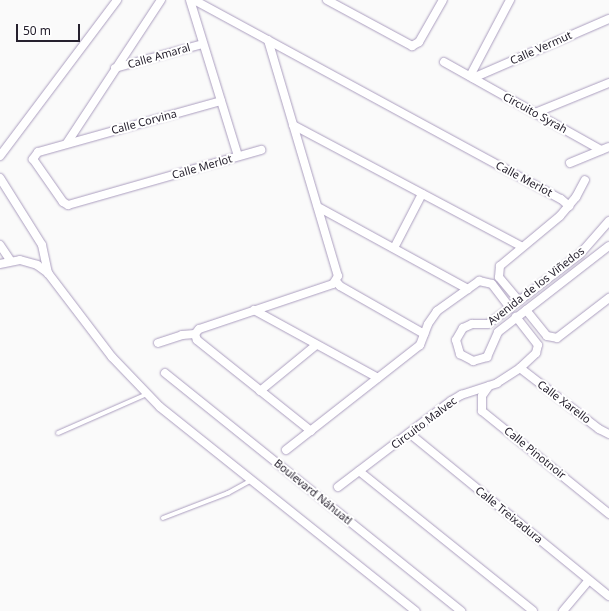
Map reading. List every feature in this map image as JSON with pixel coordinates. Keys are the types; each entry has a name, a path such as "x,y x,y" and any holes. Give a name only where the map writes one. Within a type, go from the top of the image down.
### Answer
{"street":[{"path":"0,156 117,0"},
{"path":"67,143 161,0"},
{"name":"Calle Merlot","path":"33,156 38,168 63,202 68,205 238,156 190,0"},
{"name":"Calle Merlot","path":"194,0 561,199 569,206"},
{"path":"327,0 412,46 419,42 443,0"},
{"path":"471,77 510,0"},
{"path":"195,18 203,11 212,10"},
{"name":"Calle Vermut","path":"471,77 609,19"},
{"path":"268,40 338,274 336,281"},
{"name":"Calle Amaral","path":"115,68 203,44"},
{"path":"273,58 288,51"},
{"name":"Circuito Syrah","path":"444,62 605,149"},
{"path":"536,113 609,83"},
{"name":"Calle Corvina","path":"33,156 38,152 67,143 221,101"},
{"path":"293,125 522,247"},
{"name":"Circuito Syrah","path":"570,163 605,149"},
{"path":"238,156 261,150"},
{"path":"0,178 42,245 48,273"},
{"path":"519,301 499,277 503,262 554,222 569,206 585,180"},
{"path":"394,248 422,194"},
{"path":"318,207 468,289"},
{"name":"Avenida de los Viñedos","path":"609,222 580,254 488,324 472,324 463,328 456,340 460,354 473,361 487,357 495,336 516,317 609,246"},
{"path":"0,245 10,260"},
{"path":"0,264 10,260 20,260 37,265 48,273 112,357 147,393 186,428 416,611"},
{"path":"286,450 420,345 424,334 437,311 479,280 492,284 510,308"},
{"path":"158,343 182,335 195,334 199,329 336,281"},
{"path":"336,281 340,286 424,334"},
{"path":"526,310 547,336 557,338 609,298"},
{"path":"254,310 378,378"},
{"name":"Circuito Malvec","path":"338,487 461,395 490,386 520,368 536,353 538,345 516,317"},
{"path":"195,334 197,340 311,431"},
{"path":"260,391 316,345"},
{"name":"Calle Xarello","path":"520,368 599,429 609,434"},
{"name":"Boulevard Náhuatl","path":"165,373 461,611"},
{"name":"Calle Pinotnoir","path":"490,386 482,396 482,411 609,514"},
{"name":"Calle Treixadura","path":"409,433 609,596"},
{"path":"359,471 533,611"},
{"path":"563,611 588,580"}],"lane":[{"path":"58,433 147,393"},
{"path":"163,518 228,493 251,480"}]}
